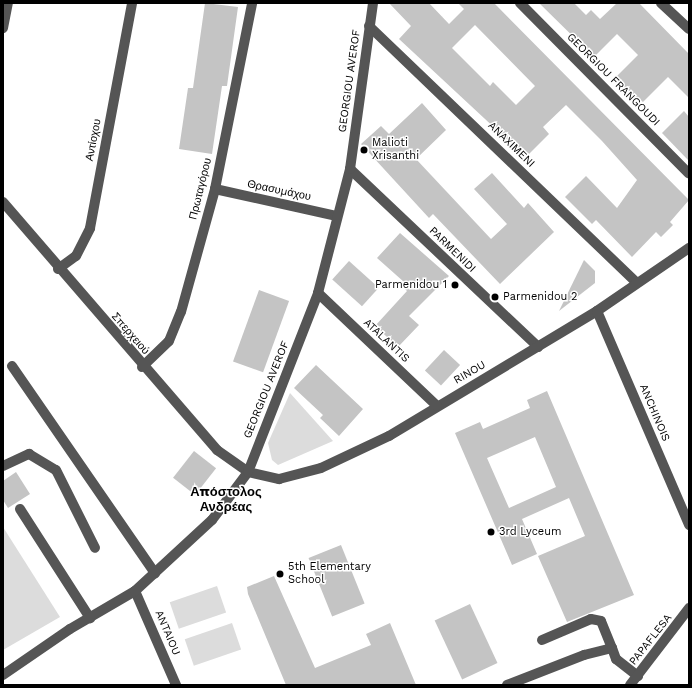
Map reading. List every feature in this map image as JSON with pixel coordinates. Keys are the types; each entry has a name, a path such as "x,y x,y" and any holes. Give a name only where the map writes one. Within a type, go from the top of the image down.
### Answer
{"street":[{"path":"3,28 8,3"},
{"name":"Αντίοχου","path":"58,269 76,256 90,228 132,3"},
{"name":"Πρωταγόρου","path":"142,367 169,341 215,189 252,3"},
{"name":"GEORGIOU AVEROF","path":"3,675 90,618 135,591 212,520 248,472 318,293 350,169 373,3"},
{"name":"GEORGIOU FRANGOUDI","path":"520,3 689,174"},
{"path":"661,3 689,29"},
{"name":"ANAXIMENI","path":"369,26 636,282"},
{"name":"PARMENIDI","path":"350,169 538,348"},
{"name":"Θρασυμάχου","path":"215,189 337,216"},
{"name":"Σπερχειού","path":"3,202 142,367 217,450 248,472"},
{"name":"RINOU","path":"248,472 279,479 300,476 389,436 437,406 538,348 597,311 636,282 689,248"},
{"name":"ATALANTIS","path":"318,293 437,406"},
{"name":"ANCHINOIS","path":"597,311 689,525"},
{"path":"12,366 155,573"},
{"path":"3,466 29,454 56,470 95,548"},
{"path":"20,509 90,618"},
{"name":"ANTAIOU","path":"135,591 176,685"},
{"name":"PAPAFLESA","path":"630,685 689,608"},
{"path":"542,640 591,619 601,621 616,660 638,676"},
{"path":"507,685 584,655 612,648"}],"shaded area":[{"path":"290,393 333,441 278,465 272,460 268,443"},
{"path":"3,527 60,617 3,650"},
{"path":"217,586 226,612 179,629 170,602"},
{"path":"232,623 241,649 194,666 185,639"}],"building":[{"path":"205,3 238,7 227,86 222,86 212,154 179,149 188,88 193,88"},
{"path":"389,3 429,3 449,24 464,9 458,3 494,3 689,200 670,222 673,225 661,237 656,232 632,257 596,220 592,224 565,197 586,176 617,208 637,180 602,141 566,105 543,127 549,134 526,157 399,39 411,26","holes":["475,25 535,86 516,105 493,82 490,86 452,48"]},
{"path":"539,3 574,3 586,15 591,10 600,19 617,3 639,3 689,54 689,98 668,77 643,102 614,79 638,55 617,34 594,57"},
{"path":"422,103 446,130 416,159 491,239 507,224 474,189 492,173 524,208 528,203 554,232 500,284 433,214 429,218 361,144 381,126 389,134"},
{"path":"684,111 689,117 689,161 662,133"},
{"path":"400,233 449,276 409,316 419,325 398,347 375,326 407,291 401,285 404,282 377,258"},
{"path":"584,260 595,271 595,283 559,311"},
{"path":"349,261 379,288 362,306 332,280"},
{"path":"259,290 289,301 263,372 233,361"},
{"path":"444,350 460,365 441,385 425,370"},
{"path":"316,365 363,409 339,436 320,418 323,415 294,388"},
{"path":"547,391 634,595 567,622 538,556 585,536 569,498 522,519 537,554 512,565 455,433 480,422 483,429 530,408 527,400","holes":["535,437 556,487 509,508 487,458"]},
{"path":"194,451 216,468 195,495 173,478"},
{"path":"16,472 30,494 8,508 3,500 3,481"},
{"path":"341,545 365,603 332,617 309,558"},
{"path":"274,576 315,668 371,645 366,634 390,623 416,685 286,685 248,594 247,587"},
{"path":"470,604 497,663 462,679 435,620"}],"place":[{"name":"Malioti Xrisanthi","path":"364,150"},
{"name":"Parmenidou 1","path":"455,285"},
{"name":"Parmenidou 2","path":"495,297"},
{"name":"3rd Lyceum","path":"491,532"},
{"name":"5th Elementary School","path":"280,574"}],"district":[{"name":"Απόστολος Ανδρέας","path":"226,500"}]}
